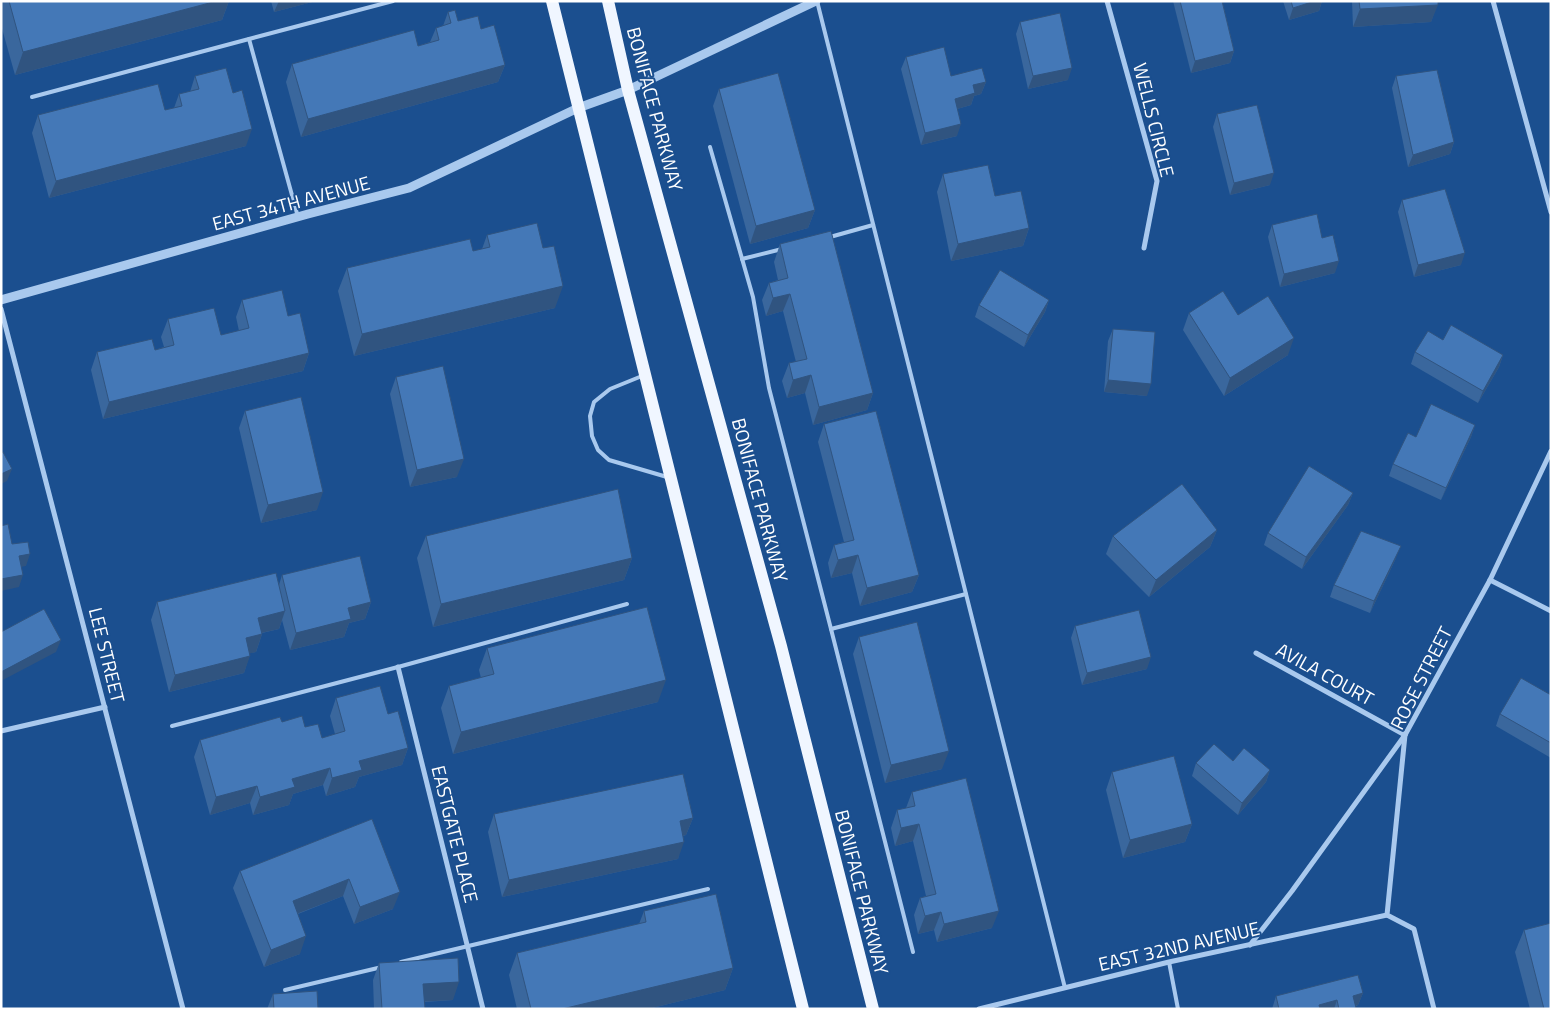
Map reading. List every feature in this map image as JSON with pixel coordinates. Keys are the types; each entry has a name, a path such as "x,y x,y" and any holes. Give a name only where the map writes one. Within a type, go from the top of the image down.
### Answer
{"main road":[{"path":"552,1 803,1009"},
{"name":"BONIFACE PARKWAY","path":"608,1 628,90 781,646 873,1009"}],"street":[{"name":"EAST 34TH AVENUE","path":"1,300 409,188 578,108 628,90 817,1"},
{"name":"WELLS CIRCLE","path":"1107,1 1157,181 1144,248"},
{"path":"1493,1 1551,212"},
{"name":"LEE STREET","path":"1,309 183,1009"},
{"name":"ROSE STREET","path":"1387,915 1405,735 1490,580 1551,452"},
{"path":"1490,580 1551,611"},
{"name":"AVILA COURT","path":"1256,653 1405,735"},
{"name":"EASTGATE PLACE","path":"398,667 483,1009"},
{"path":"1,731 105,707"},
{"path":"1250,944 1292,891 1405,735"},
{"path":"1387,915 1414,929 1434,1009"},
{"name":"EAST 32ND AVENUE","path":"979,1009 1169,962 1387,915"}],"lane":[{"path":"32,97 393,1"},
{"path":"817,1 1065,988"},
{"path":"249,38 298,217"},
{"path":"710,147 754,297 769,388 913,952"},
{"path":"827,238 874,226"},
{"path":"742,259 789,247"},
{"path":"644,375 610,389 594,402 590,416 592,436 598,450 609,460 670,478"},
{"path":"831,629 966,594"},
{"path":"172,726 398,667 627,604"},
{"path":"285,990 708,889"},
{"path":"1169,962 1178,1009"}],"building":[{"path":"9,1 217,1 23,52"},
{"path":"1180,1 1222,1 1234,51 1195,61"},
{"path":"1291,1 1315,1 1293,8"},
{"path":"1359,1 1438,1 1438,5 1360,9"},
{"path":"455,10 458,21 478,16 481,29 494,25 505,65 308,119 292,64 414,30 418,46 439,40 436,28 451,23 448,12"},
{"path":"1060,13 1072,68 1033,76 1020,22"},
{"path":"944,47 951,76 982,68 986,82 973,85 975,93 955,99 961,124 925,133 906,57"},
{"path":"226,68 233,93 242,90 252,129 56,181 38,115 158,84 165,110 182,106 179,94 199,89 195,76"},
{"path":"1437,70 1454,142 1413,155 1396,76"},
{"path":"778,73 815,210 756,226 719,89"},
{"path":"1257,105 1274,173 1234,183 1217,114"},
{"path":"988,165 995,196 1021,191 1029,228 958,244 943,174"},
{"path":"1445,189 1465,253 1418,265 1402,200"},
{"path":"1317,214 1322,238 1333,235 1339,261 1284,274 1272,225"},
{"path":"537,223 543,248 554,246 563,286 362,334 347,268 470,239 473,251 490,247 487,235"},
{"path":"831,231 873,393 819,407 811,375 793,380 789,363 807,359 790,294 773,298 769,283 788,278 780,244"},
{"path":"1000,270 1049,300 1028,335 979,305"},
{"path":"282,290 288,316 300,313 309,353 109,402 97,352 152,339 155,350 174,345 168,319 214,308 221,335 249,328 242,300"},
{"path":"1223,291 1238,315 1268,296 1294,338 1230,378 1189,313"},
{"path":"1451,325 1503,355 1483,391 1415,352 1428,331 1443,340"},
{"path":"1113,329 1155,332 1151,384 1108,380"},
{"path":"443,366 464,459 417,470 396,377"},
{"path":"301,397 323,492 268,505 245,411"},
{"path":"1431,404 1475,425 1446,488 1393,464 1408,433 1416,437"},
{"path":"876,411 919,575 867,588 858,555 838,560 834,545 854,540 824,424"},
{"path":"3,452 12,469 1,474 1,453"},
{"path":"1309,466 1353,493 1306,557 1268,533"},
{"path":"1182,484 1217,530 1156,580 1113,536"},
{"path":"618,489 632,558 441,604 426,536"},
{"path":"8,524 12,544 28,542 30,554 19,556 23,575 1,579 1,526"},
{"path":"1361,531 1401,546 1374,601 1334,585"},
{"path":"360,556 371,602 348,608 351,619 296,633 282,575"},
{"path":"276,573 285,611 258,618 262,634 246,638 250,656 175,675 157,602"},
{"path":"647,607 666,680 461,732 449,686 494,674 487,648"},
{"path":"44,609 61,640 1,672 1,632"},
{"path":"1139,610 1151,657 1087,673 1075,626"},
{"path":"917,622 949,751 891,765 859,637"},
{"path":"1521,678 1551,695 1551,743 1500,714"},
{"path":"380,686 388,714 398,711 408,748 359,761 362,770 332,778 330,768 292,779 295,787 260,797 257,786 216,797 200,740 280,717 282,722 302,716 305,727 318,724 322,738 345,731 336,698"},
{"path":"1214,744 1233,761 1244,748 1270,770 1242,803 1196,763"},
{"path":"1174,756 1192,824 1130,840 1112,772"},
{"path":"683,774 693,818 680,821 684,842 509,880 494,814"},
{"path":"966,778 999,911 944,924 941,912 925,916 920,898 936,894 919,824 901,828 897,810 915,806 912,792"},
{"path":"372,819 400,892 360,907 349,879 293,901 306,936 271,950 240,871"},
{"path":"716,894 733,968 562,1009 531,1009 517,953 646,922 644,911"},
{"path":"1551,923 1551,1009 1544,1009 1524,930"},
{"path":"458,958 459,982 423,984 425,1009 382,1009 379,963"},
{"path":"1358,975 1363,993 1353,996 1356,1008 1339,1009 1337,1000 1319,1005 1320,1009 1279,1009 1276,996"},
{"path":"317,991 318,1009 274,1009 273,994"}]}
